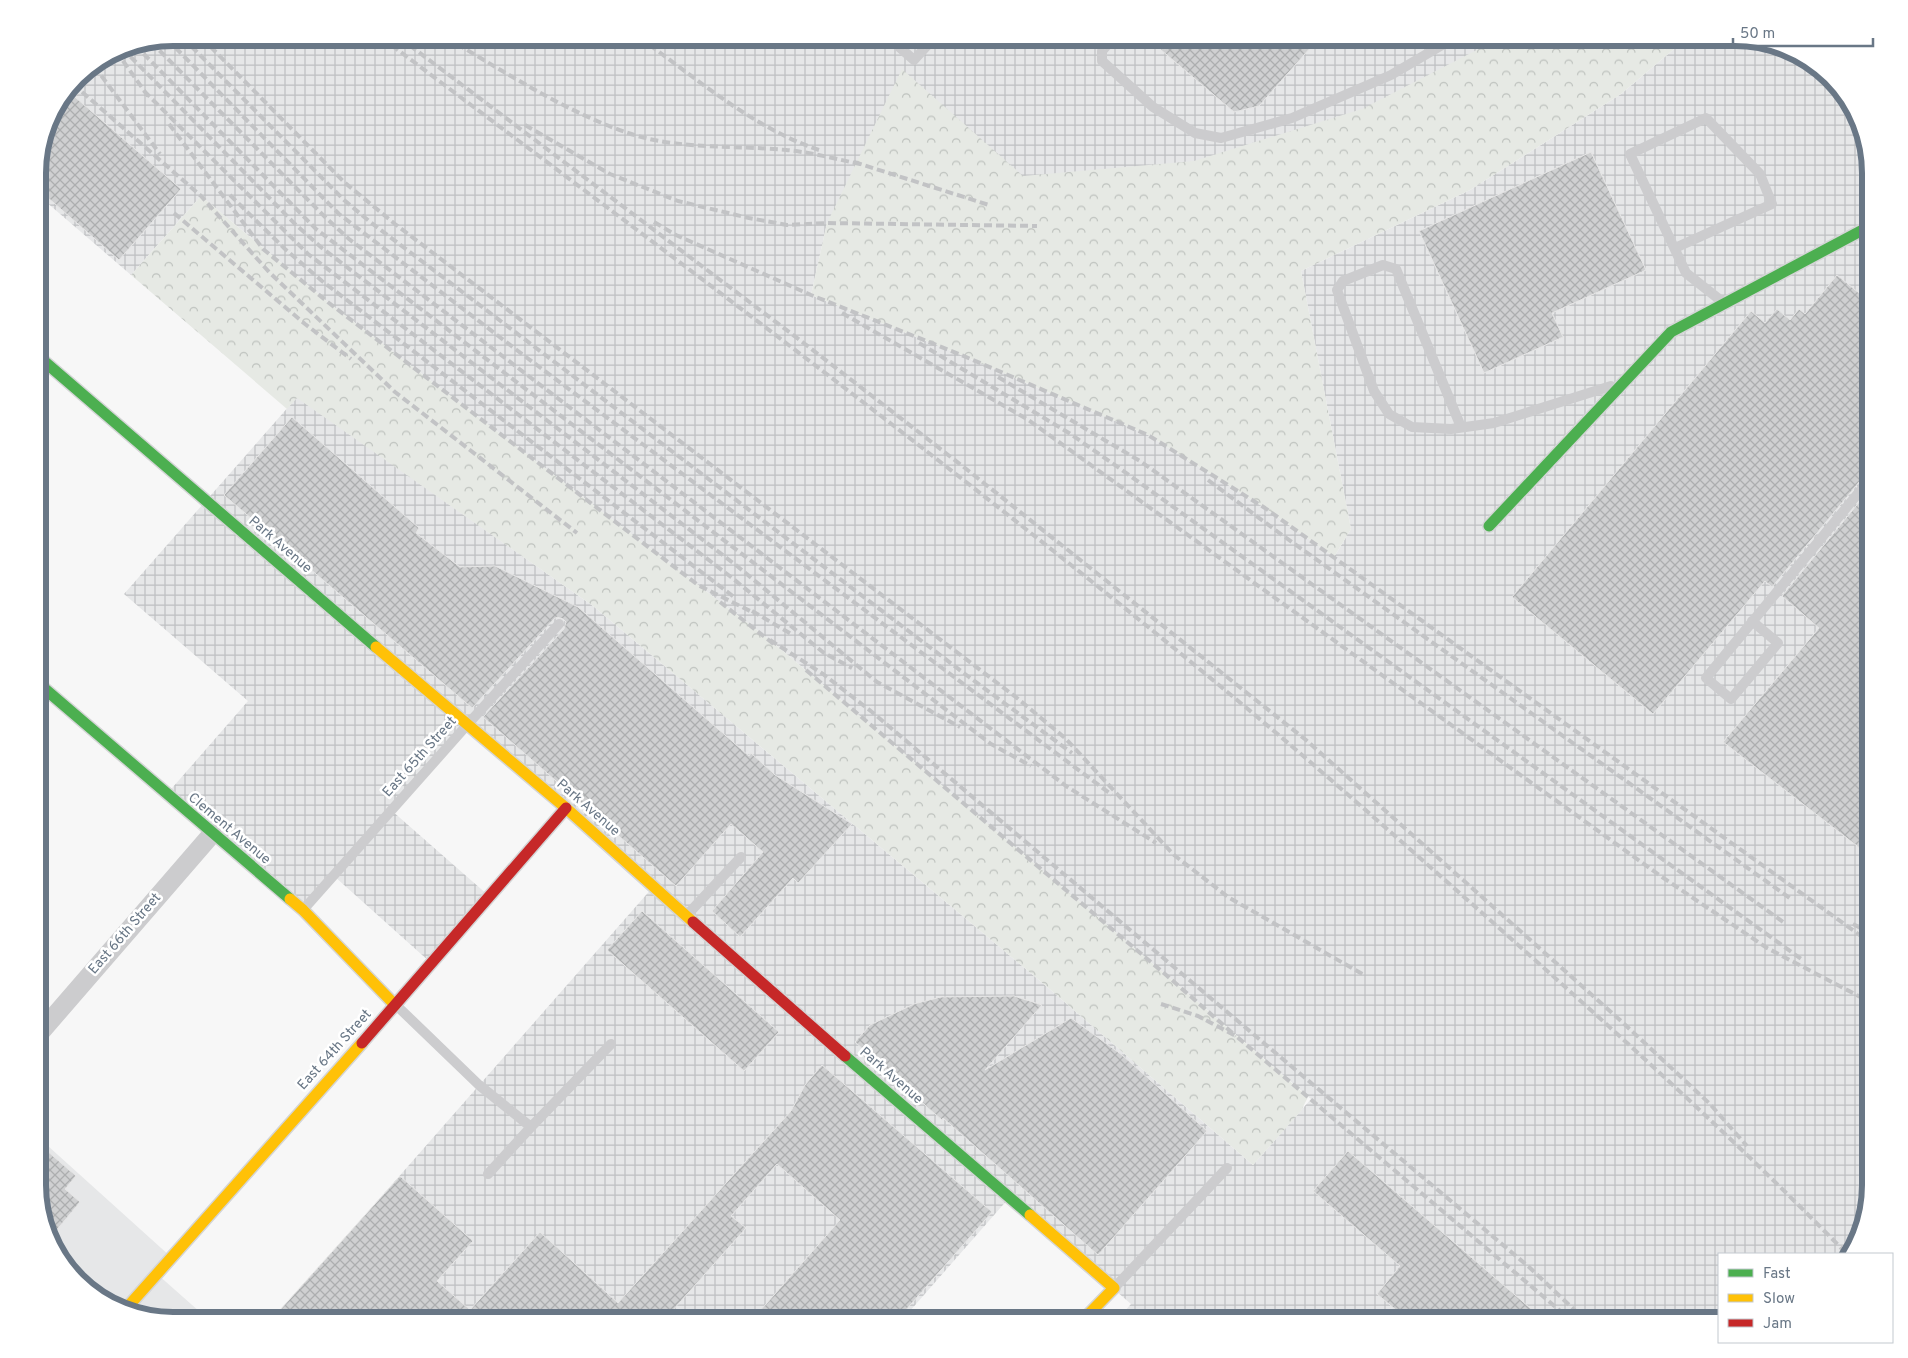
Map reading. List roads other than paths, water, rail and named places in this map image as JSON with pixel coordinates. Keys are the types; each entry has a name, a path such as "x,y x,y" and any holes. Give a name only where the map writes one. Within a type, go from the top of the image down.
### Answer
{"street":[{"path":"1490,526 1671,332 1862,230"},
{"name":"Park Avenue","path":"47,364 566,808 789,1008 1114,1288"},
{"name":"Clement Avenue","path":"47,691 303,910 395,1005"},
{"name":"East 64th Street","path":"129,1304 395,1005 566,808"},
{"name":"East 66th Street","path":"47,1024 212,834"},
{"path":"1091,1312 1114,1288"}],"lane":[{"path":"897,46 914,60 927,46"},
{"path":"1106,46 1102,51 1102,61 1153,107 1195,133 1221,138 1292,118 1392,75 1441,46"},
{"path":"1675,248 1772,204 1760,174 1706,118 1630,154 1686,273 1725,303"},
{"path":"1461,427 1396,269 1383,265 1344,281 1337,290 1374,391 1389,414 1412,428 1450,429 1494,423 1624,382"},
{"path":"1752,621 1778,643 1731,699 1706,678 1752,621 1862,489"},
{"name":"East 65th Street","path":"303,910 559,624"},
{"path":"686,916 741,857"},
{"path":"395,1005 479,1085 531,1127"},
{"path":"488,1174 611,1044"},
{"path":"1114,1288 1227,1168"}],"railway":[{"path":"174,46 339,214 518,351 1112,795"},
{"path":"191,46 344,200 369,221 969,677 1072,753"},
{"path":"210,46 344,182 395,224 1017,698 1065,738 1174,855 1228,897 1364,975"},
{"path":"393,46 814,364 1133,614 1237,700 1401,841 1543,967 1719,1128 1843,1250"},
{"path":"411,46 805,344 965,468 1306,740 1620,1020 1710,1104 1747,1146"},
{"path":"461,46 581,114 628,133 686,145 795,151 860,164"},
{"path":"651,46 748,115 795,141 819,150"},
{"path":"156,47 349,239 1066,786 1156,843"},
{"path":"141,51 316,229 991,744 1031,766"},
{"path":"128,54 296,225 322,248 737,566 877,682 960,727"},
{"path":"121,58 148,96"},
{"path":"98,71 160,154"},
{"path":"78,89 201,196 269,272 395,392 577,533"},
{"path":"144,91 308,254 731,577 824,653 852,668"},
{"path":"169,124 263,249 329,303 698,585 756,614"},
{"path":"525,125 610,174 678,201 749,218 787,225 827,223 1037,226"},
{"path":"854,162 989,205"},
{"path":"230,195 285,249 322,281 734,597"},
{"path":"174,213 305,324 351,359"},
{"path":"654,222 676,235 811,295 959,354 1148,435 1265,508 1862,937"},
{"path":"842,313 1027,419 1662,877 1767,948 1862,998"},
{"path":"919,343 1069,433 1122,470 1804,961"},
{"path":"998,377 1140,461 1786,924"},
{"path":"1208,480 1791,899"},
{"path":"720,602 775,645"},
{"path":"752,611 793,635"},
{"path":"770,640 823,674 872,712 1529,1267 1577,1312"},
{"path":"806,670 1236,1036"},
{"path":"1853,924 1862,929"},
{"path":"1161,1004 1198,1016 1236,1036 1562,1312"}]}
